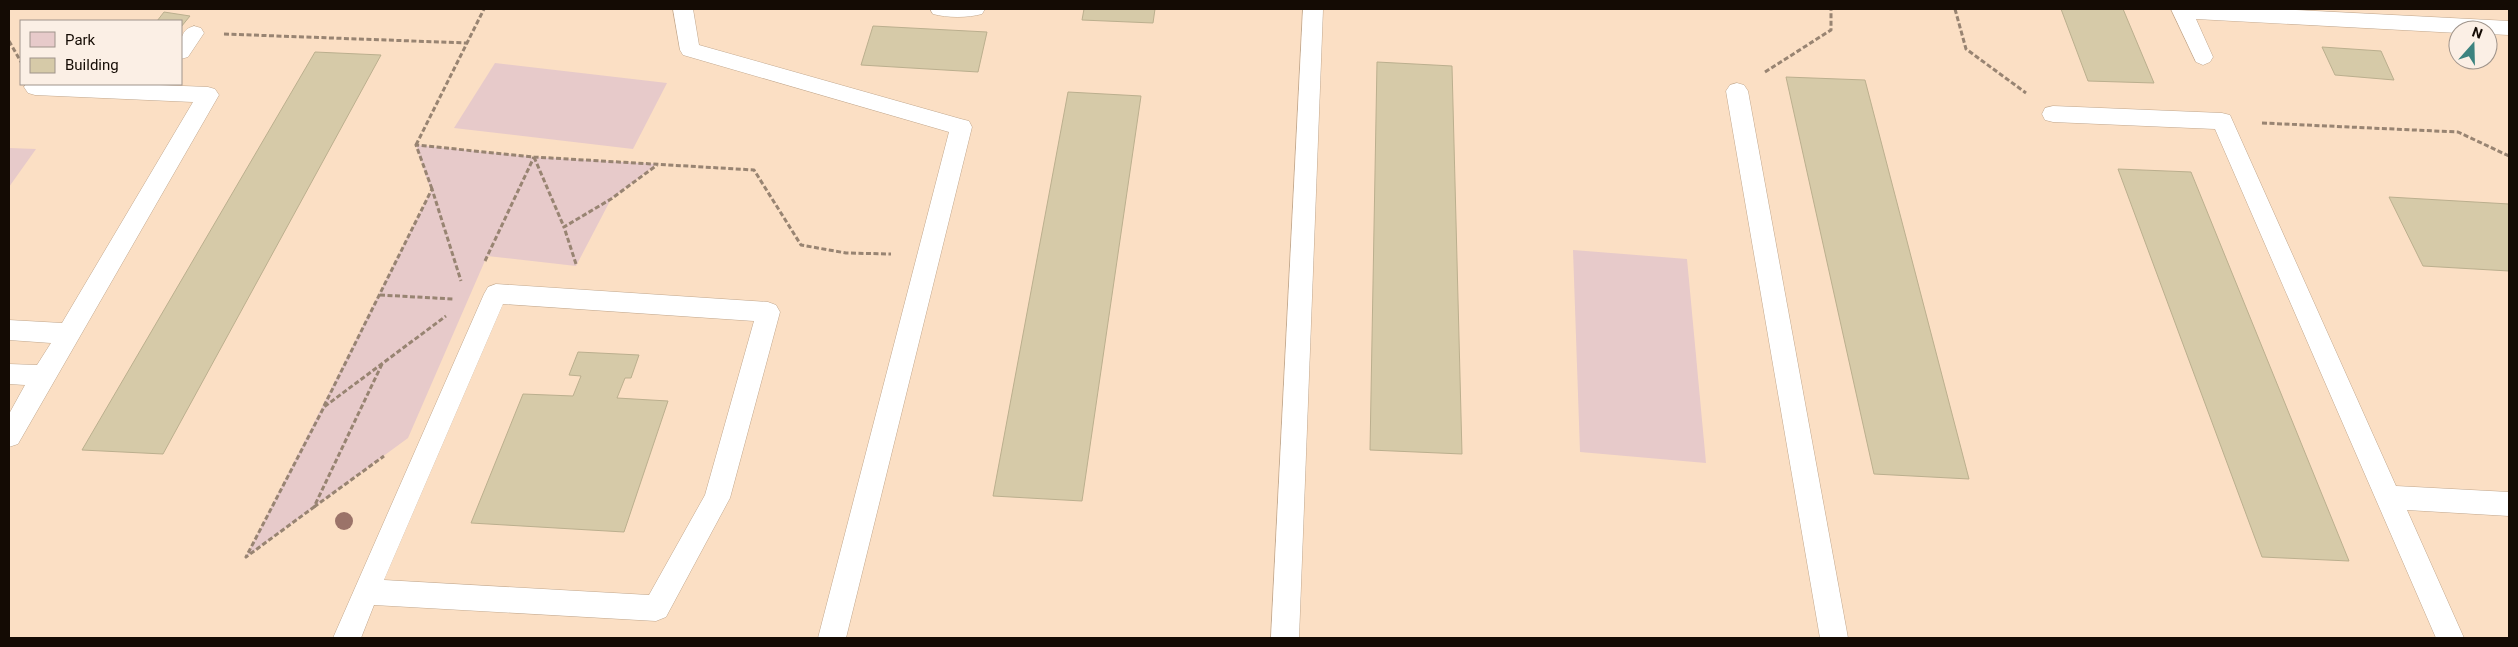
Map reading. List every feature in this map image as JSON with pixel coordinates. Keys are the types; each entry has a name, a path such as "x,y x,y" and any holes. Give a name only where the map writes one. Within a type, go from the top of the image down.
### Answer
{"lane":[{"path":"683,9 690,50 961,127 832,638"},
{"path":"940,9 974,9"},
{"path":"1285,638 1313,9"},
{"path":"2202,57 2182,10 2509,28"},
{"path":"182,51 194,33"},
{"path":"9,436 208,95 158,88 35,87"},
{"path":"1737,90 1834,638"},
{"path":"2054,114 2222,121 2450,638"},
{"path":"347,638 366,592 496,294 768,312 717,498 656,608 366,592"},
{"path":"9,330 70,334"},
{"path":"9,374 44,376"},
{"path":"2387,497 2509,504"}],"path":[{"path":"461,282 416,145 484,9"},
{"path":"1737,90 1831,30 1831,9"},
{"path":"1954,9 1966,49 2054,114"},
{"path":"194,33 467,43"},
{"path":"9,40 20,61"},
{"path":"2222,121 2458,132 2509,156"},
{"path":"416,145 534,157 754,170 778,212 801,245 846,253 929,254"},
{"path":"534,157 564,227 576,266 566,265"},
{"path":"564,227 611,198 658,164"},
{"path":"382,364 314,507 246,557 324,407 432,189"},
{"path":"487,256 497,257"},
{"path":"380,295 457,300"},
{"path":"324,407 451,312"}],"green space":[{"path":"495,63 667,83 633,149 454,128"},
{"path":"416,145 534,157 657,164 611,199 576,266 487,256 408,438 246,557 431,191"},
{"path":"9,148 36,149 9,187"},
{"path":"1573,250 1687,259 1706,463 1580,452"}],"building":[{"path":"1084,9 1155,9 1153,23 1082,20"},
{"path":"2061,9 2123,9 2154,83 2088,81"},
{"path":"164,12 190,16 182,26 182,20 158,20"},
{"path":"873,26 987,32 978,72 861,65"},
{"path":"2322,47 2381,51 2394,80 2335,75"},
{"path":"315,52 381,55 163,454 82,450"},
{"path":"1377,62 1452,66 1462,454 1370,450"},
{"path":"1786,77 1865,80 1969,479 1874,474"},
{"path":"1068,92 1141,96 1082,501 993,496"},
{"path":"2118,169 2191,172 2349,561 2262,557"},
{"path":"2389,197 2509,204 2509,271 2423,266"},
{"path":"578,352 639,355 631,378 625,378 617,398 668,401 624,532 471,523 523,394 573,396 581,376 569,375"}]}
